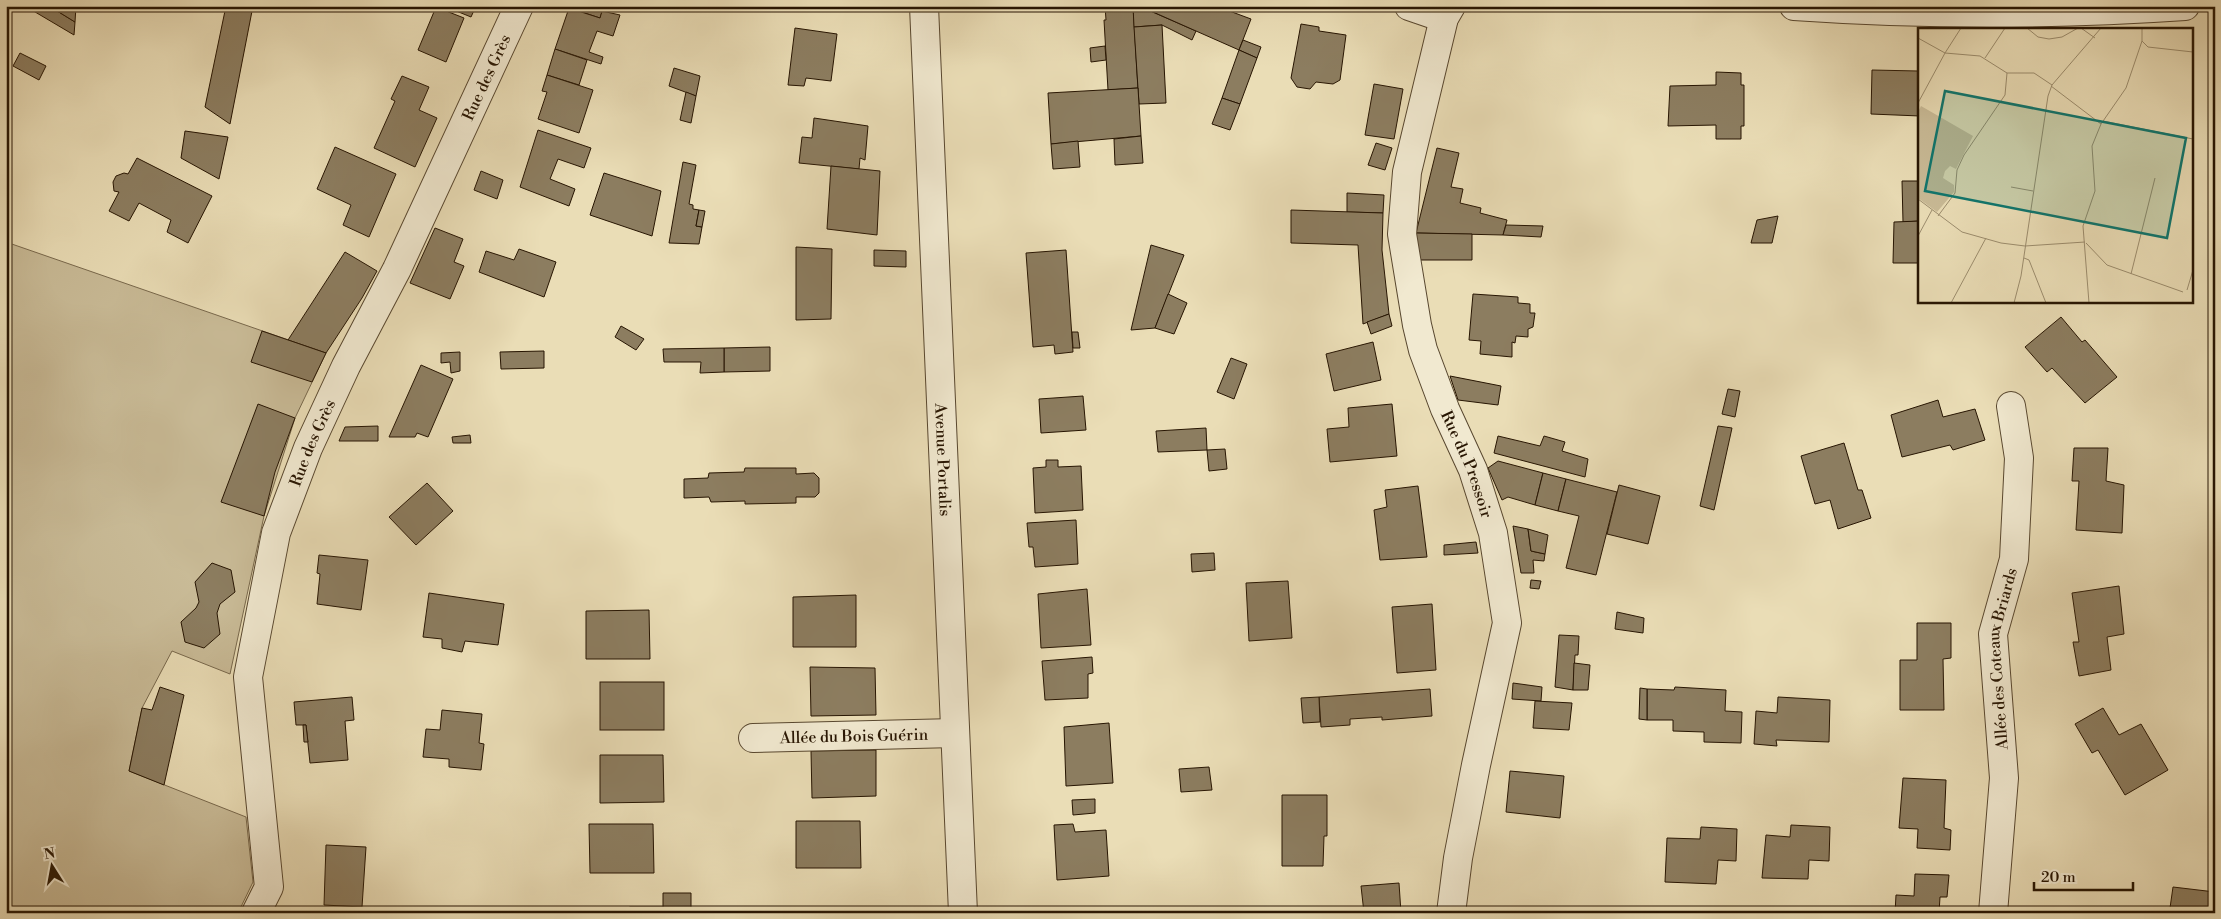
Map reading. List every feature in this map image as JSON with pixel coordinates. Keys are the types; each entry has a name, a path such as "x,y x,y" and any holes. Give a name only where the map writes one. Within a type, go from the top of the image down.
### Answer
{"street":[{"name":"Rue des Grès","path":"256,913 269,887 248,677 276,533 308,448 346,366 397,269 519,6"},
{"name":"Avenue Portalis","path":"924,6 963,913"},
{"path":"1409,6 1447,12"},
{"path":"1794,6 1885,12 2039,14 2185,6"},
{"name":"Rue du Pressoir","path":"1447,12 1407,172 1402,234 1416,324 1423,350 1445,409 1474,470 1493,534 1506,623 1458,858 1451,913"},
{"name":"Allée des Coteaux Briards","path":"1993,913 2004,778 1992,634 2014,559 2019,458 2011,406"},
{"name":"Allée du Bois Guérin","path":"753,738 955,733"}],"shaded area":[{"path":"6,242 326,353 295,418 264,516 230,674 172,651 142,708 129,771 246,817 253,882 238,913 6,913"}],"building":[{"path":"25,6 49,6 75,22 74,35"},
{"path":"49,6 76,6 75,22"},
{"path":"226,6 253,6 230,124 205,107"},
{"path":"444,6 476,6 471,17"},
{"path":"563,6 604,6 600,18"},
{"path":"1105,6 1133,6 1138,88 1108,90"},
{"path":"1133,6 1139,6 1196,31 1192,40 1162,25 1134,27"},
{"path":"1145,6 1225,6 1224,9 1251,19 1239,50 1144,8"},
{"path":"436,7 464,18 446,62 418,50"},
{"path":"569,8 600,18 602,11 620,15 613,36 597,31 589,52 603,57 601,64 555,49"},
{"path":"2211,19 2215,19 2215,43 2212,43"},
{"path":"1301,24 1319,27 1319,31 1346,35 1340,80 1333,84 1316,82 1310,89 1297,87 1291,78"},
{"path":"1162,25 1166,103 1139,104 1134,27"},
{"path":"795,28 837,34 831,81 806,78 804,86 788,85"},
{"path":"1243,40 1261,47 1257,58 1239,50"},
{"path":"1105,46 1106,60 1091,62 1090,48"},
{"path":"555,49 587,60 579,85 547,75"},
{"path":"1239,50 1257,58 1240,104 1222,98"},
{"path":"20,53 46,66 39,80 13,66"},
{"path":"674,68 700,76 696,96 669,86"},
{"path":"1872,70 1918,71 1918,116 1871,114"},
{"path":"1716,72 1741,73 1741,85 1744,85 1744,126 1741,126 1741,139 1716,139 1716,125 1668,126 1670,86 1716,85"},
{"path":"547,75 593,90 579,133 538,119 547,92 542,91"},
{"path":"402,76 429,87 419,110 437,118 415,167 374,148 395,101 391,99"},
{"path":"1374,84 1403,89 1394,139 1365,135"},
{"path":"1138,88 1141,136 1051,144 1048,93"},
{"path":"686,92 696,96 691,123 680,120"},
{"path":"1222,98 1240,104 1230,130 1212,124"},
{"path":"814,118 868,126 865,160 860,158 859,169 799,163 802,137 812,138"},
{"path":"538,130 591,148 584,168 558,159 550,179 575,189 569,206 520,187"},
{"path":"185,131 228,137 219,179 181,158"},
{"path":"1141,136 1143,163 1115,165 1114,139"},
{"path":"1078,141 1080,167 1053,169 1051,144"},
{"path":"1376,143 1392,148 1385,170 1368,165"},
{"path":"335,147 396,174 369,237 343,225 351,205 317,189"},
{"path":"1437,148 1459,153 1451,187 1463,189 1460,203 1481,208 1480,213 1507,220 1503,235 1416,233"},
{"path":"137,158 212,196 188,243 167,232 171,220 139,203 129,221 109,211 119,192 114,191 113,182 116,176 124,173 128,174"},
{"path":"683,162 696,165 689,204 693,205 693,209 699,210 696,226 702,227 699,244 669,243"},
{"path":"831,166 880,171 877,235 827,229"},
{"path":"481,171 503,180 497,199 474,190"},
{"path":"604,173 661,191 652,236 590,215"},
{"path":"1902,181 1918,181 1918,221 1903,222"},
{"path":"1347,193 1384,195 1383,213 1347,212"},
{"path":"699,210 705,211 702,227 696,226"},
{"path":"1291,210 1383,213 1382,250 1389,314 1363,324 1358,245 1291,243"},
{"path":"1778,216 1772,243 1751,243 1757,220"},
{"path":"1918,221 1918,263 1893,263 1894,222"},
{"path":"1506,225 1543,226 1541,237 1503,235"},
{"path":"435,228 463,239 454,262 464,266 450,299 410,283"},
{"path":"1416,233 1472,234 1472,260 1419,260"},
{"path":"1151,245 1184,255 1155,328 1131,330"},
{"path":"796,247 832,249 831,319 796,320"},
{"path":"519,249 556,262 544,297 479,272 486,251 514,260"},
{"path":"874,250 906,251 906,267 874,266"},
{"path":"1066,250 1073,352 1055,354 1054,345 1033,347 1026,253"},
{"path":"345,252 377,271 362,298 326,353 288,340"},
{"path":"1168,294 1187,303 1174,334 1155,328"},
{"path":"1473,294 1518,297 1518,303 1530,304 1530,313 1535,313 1533,327 1528,329 1528,337 1516,336 1515,343 1512,342 1512,357 1480,354 1481,341 1469,340"},
{"path":"1389,314 1392,326 1371,334 1367,322"},
{"path":"2061,317 2082,342 2085,340 2117,377 2085,403 2052,368 2047,372 2025,347"},
{"path":"621,326 644,339 636,350 615,337"},
{"path":"262,331 326,353 312,382 251,362"},
{"path":"1072,332 1078,332 1080,348 1073,348"},
{"path":"1373,342 1381,380 1334,391 1326,354"},
{"path":"770,347 770,371 724,372 724,348"},
{"path":"724,348 724,372 700,373 701,362 664,362 663,349"},
{"path":"544,351 544,368 501,369 500,352"},
{"path":"460,352 460,371 451,373 450,362 441,363 441,353"},
{"path":"1231,358 1247,364 1234,399 1217,392"},
{"path":"421,365 453,379 428,437 417,433 415,437 389,437"},
{"path":"1450,376 1501,386 1498,405 1458,400"},
{"path":"1728,389 1740,391 1735,417 1722,414"},
{"path":"1083,396 1086,430 1041,433 1039,399"},
{"path":"1938,400 1943,417 1975,409 1985,440 1953,450 1950,445 1902,457 1891,415"},
{"path":"258,404 295,418 275,472 264,516 221,502"},
{"path":"1392,404 1397,456 1330,462 1327,429 1349,427 1348,408"},
{"path":"378,426 378,441 339,441 345,427"},
{"path":"1718,426 1732,428 1714,510 1700,506"},
{"path":"1206,428 1207,450 1158,452 1156,431"},
{"path":"470,435 471,443 453,443 452,437"},
{"path":"1498,436 1540,446 1544,436 1565,442 1562,451 1588,459 1585,477 1494,453"},
{"path":"1844,443 1858,490 1862,490 1871,518 1838,529 1830,500 1815,504 1801,456"},
{"path":"2074,448 2108,448 2106,481 2124,485 2122,533 2076,530 2079,481 2072,481"},
{"path":"1225,449 1227,469 1209,471 1207,450"},
{"path":"1046,460 1058,460 1058,467 1081,466 1083,510 1035,513 1033,468 1046,467"},
{"path":"1498,461 1543,473 1535,505 1508,497 1502,500 1488,468"},
{"path":"745,468 796,468 796,474 814,473 819,478 819,493 815,497 796,497 796,503 745,504 745,501 711,502 709,497 684,498 684,479 708,478 709,473 744,472"},
{"path":"1543,473 1566,479 1558,511 1535,505"},
{"path":"1566,479 1617,492 1596,575 1566,568 1579,516 1558,511"},
{"path":"427,483 453,511 416,545 389,517"},
{"path":"1619,485 1660,496 1648,544 1607,534"},
{"path":"1418,486 1427,557 1380,560 1374,510 1387,507 1385,490"},
{"path":"1076,520 1078,564 1035,567 1033,547 1029,547 1027,523"},
{"path":"1513,526 1528,529 1531,551 1545,554 1544,561 1533,560 1534,573 1521,573"},
{"path":"1528,529 1548,535 1545,554 1531,551"},
{"path":"1476,542 1478,553 1444,555 1444,545"},
{"path":"1214,553 1215,570 1192,572 1191,554"},
{"path":"319,555 368,560 361,610 317,604 320,574 317,573"},
{"path":"212,563 231,570 235,592 220,604 217,613 220,634 204,648 185,642 181,622 196,608 199,602 195,582"},
{"path":"1531,580 1541,581 1539,589 1530,588"},
{"path":"1288,581 1292,638 1249,641 1246,583"},
{"path":"2119,586 2124,634 2107,637 2111,670 2079,676 2073,642 2079,642 2072,593"},
{"path":"1087,589 1091,645 1041,648 1038,594"},
{"path":"429,593 504,604 498,645 465,641 462,652 442,648 442,639 423,637"},
{"path":"856,595 856,647 793,647 793,597"},
{"path":"1432,604 1436,670 1397,673 1392,607"},
{"path":"649,610 650,659 586,659 586,611"},
{"path":"1617,612 1644,618 1643,633 1615,629"},
{"path":"1917,623 1951,623 1951,658 1943,659 1944,710 1900,710 1900,660 1917,660"},
{"path":"1559,635 1579,636 1578,655 1575,655 1573,690 1555,687"},
{"path":"1092,657 1093,673 1088,674 1088,698 1045,700 1042,661"},
{"path":"1574,663 1590,665 1588,690 1573,690"},
{"path":"810,667 875,668 876,715 811,716"},
{"path":"600,682 664,682 664,730 600,730"},
{"path":"1513,683 1542,687 1541,701 1512,699"},
{"path":"160,687 184,695 164,785 129,771 142,708 152,710"},
{"path":"1675,687 1726,690 1725,711 1742,712 1741,743 1704,742 1704,732 1673,731 1673,720 1647,720 1647,689 1674,690"},
{"path":"1640,688 1647,689 1647,720 1639,719"},
{"path":"1430,689 1432,716 1382,720 1382,717 1350,719 1350,725 1321,727 1319,697"},
{"path":"352,697 354,720 345,721 348,760 310,763 306,725 296,725 294,702"},
{"path":"1319,697 1320,722 1303,723 1301,698"},
{"path":"1778,697 1830,700 1829,742 1776,740 1777,746 1754,744 1756,711 1777,713"},
{"path":"1535,701 1572,703 1569,730 1533,728"},
{"path":"2103,708 2119,735 2141,724 2168,770 2125,795 2098,750 2092,753 2075,724"},
{"path":"442,710 482,714 479,743 484,744 481,770 449,767 449,759 423,757 426,729 440,730"},
{"path":"1109,723 1113,783 1066,786 1064,727"},
{"path":"303,725 306,725 308,742 304,742"},
{"path":"876,750 876,796 812,798 811,751"},
{"path":"600,755 663,755 664,802 600,803"},
{"path":"1209,767 1212,790 1181,792 1179,769"},
{"path":"1510,771 1564,776 1560,818 1506,812"},
{"path":"1903,778 1946,780 1944,828 1951,830 1950,850 1917,848 1918,829 1899,828"},
{"path":"1282,795 1327,795 1327,836 1324,836 1323,866 1282,866"},
{"path":"1095,799 1095,813 1073,815 1072,800"},
{"path":"796,821 860,821 861,868 796,868"},
{"path":"589,824 653,824 654,873 590,873"},
{"path":"1073,824 1075,832 1106,830 1109,876 1057,880 1054,825"},
{"path":"1791,825 1830,827 1829,861 1809,860 1808,879 1762,878 1766,835 1790,837"},
{"path":"1701,827 1737,829 1736,861 1718,860 1716,884 1665,882 1667,838 1700,839"},
{"path":"326,845 366,847 362,907 324,905"},
{"path":"1915,874 1949,875 1947,897 1940,897 1939,913 1895,913 1896,895 1914,896"},
{"path":"1399,883 1401,913 1364,913 1361,886"},
{"path":"2173,887 2215,892 2215,913 2166,913 2167,908 2170,908"},
{"path":"663,893 691,893 691,910 663,911"},
{"path":"630,907 663,907 663,913 630,913"}]}
